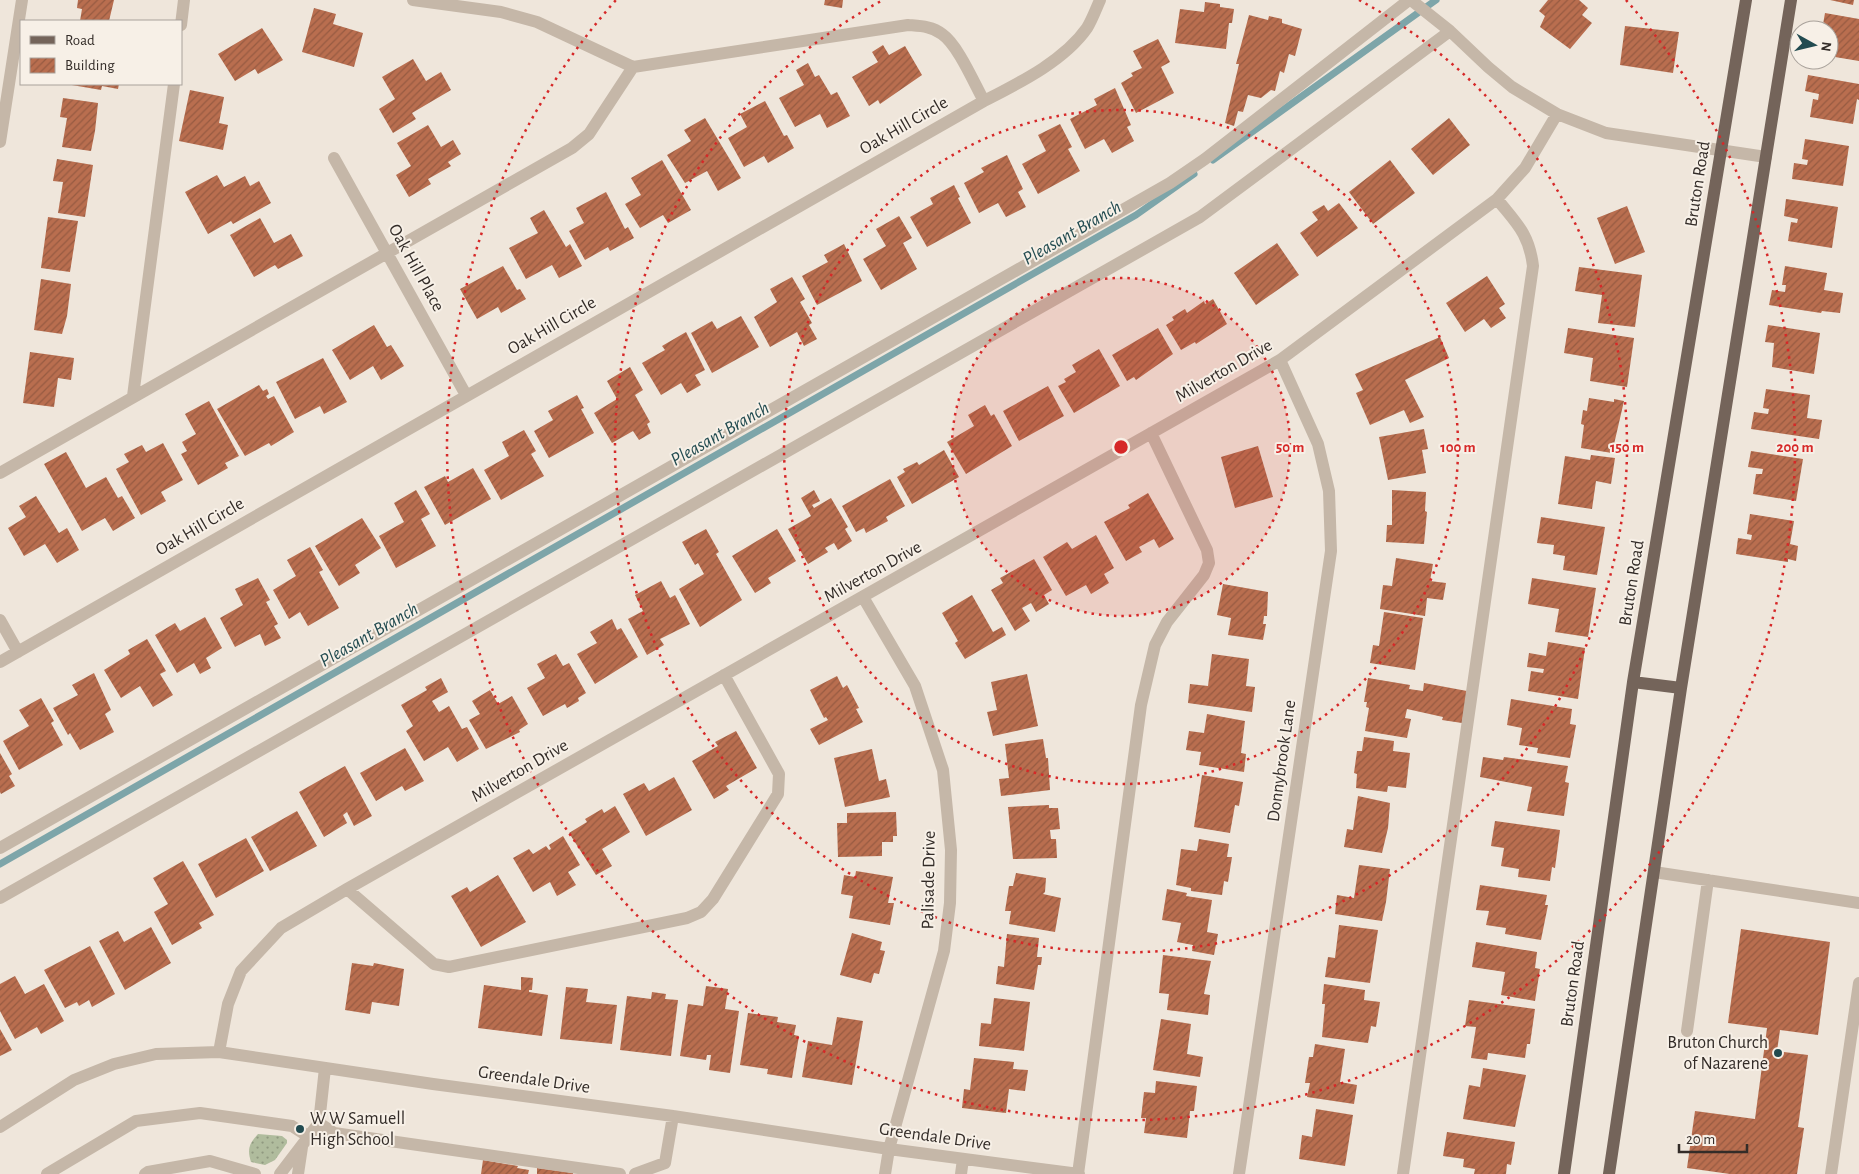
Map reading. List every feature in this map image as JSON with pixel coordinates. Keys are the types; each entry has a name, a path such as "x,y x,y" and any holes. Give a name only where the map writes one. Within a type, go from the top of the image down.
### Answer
{"main road":[{"name":"Bruton Road","path":"1564,1174 1633,682 1746,0"},
{"path":"1609,1174 1681,688 1791,0"},
{"path":"1633,682 1681,688"}],"street":[{"path":"0,142 22,0"},
{"path":"182,20 184,0"},
{"path":"413,0 501,12 537,22 633,67 908,25 929,27 942,34 954,45 984,101"},
{"name":"Oak Hill Circle","path":"0,662 466,395 1020,82 1067,50 1087,27 1100,0"},
{"path":"0,848 1170,183 1205,160 1410,0 1450,31 1512,87 1557,114 1606,133 1766,157"},
{"path":"0,898 1200,217 1450,31"},
{"path":"0,473 572,148 589,134 633,67"},
{"path":"133,396 174,85"},
{"name":"Milverton Drive","path":"219,1052 228,1004 240,971 280,928 1280,360 1497,199 1525,168 1557,114"},
{"name":"Oak Hill Place","path":"334,158 466,395"},
{"path":"1403,1174 1533,266 1531,252 1523,231 1497,199"},
{"name":"Donnybrook Lane","path":"1239,1174 1331,551 1329,491 1318,444 1280,360"},
{"path":"1078,1174 1140,704 1155,645 1167,622 1204,575 1209,563 1207,550 1152,433"},
{"name":"Palisade Drive","path":"863,597 915,686 943,770 951,850 950,903 944,951 889,1149 885,1174"},
{"path":"0,620 18,652"},
{"path":"347,889 434,964 449,967 687,918 701,912 713,899 778,794 779,774 724,675"},
{"path":"1654,872 1859,903"},
{"path":"1687,1031 1708,880"},
{"path":"1831,1174 1859,982"},
{"name":"Greendale Drive","path":"0,1127 74,1080 114,1064 156,1054 219,1052 674,1116 963,1159 1030,1171 1078,1174"},
{"path":"280,1174 319,1123 325,1068"},
{"path":"47,1174 136,1121 200,1113 292,1126 305,1141"},
{"path":"635,1174 665,1163 674,1116"},
{"path":"319,1123 334,1133 620,1174"},
{"path":"298,1174 305,1141"},
{"path":"960,1174 963,1159"},
{"path":"145,1174 210,1161 255,1174"}],"green space":[{"path":"258,1134 282,1136 287,1140 287,1143 275,1160 265,1165 251,1162 249,1150"}],"building":[{"path":"78,0 114,0 109,20 80,20 82,9 77,8"},
{"path":"825,0 843,0 842,8 824,5"},
{"path":"1548,0 1579,0 1588,8 1582,15 1592,23 1570,49 1540,27 1545,16 1539,11"},
{"path":"1830,0 1854,0 1853,5"},
{"path":"1205,2 1220,4 1220,7 1234,9 1232,23 1229,23 1226,49 1175,43 1180,9 1204,12"},
{"path":"314,8 336,14 333,24 363,33 354,67 302,52"},
{"path":"1825,13 1859,19 1859,61 1839,58 1839,20 1824,20"},
{"path":"1249,15 1268,20 1269,16 1282,19 1282,23 1302,29 1295,56 1289,54 1284,73 1280,71 1275,91 1271,90 1261,98 1248,95 1243,112 1238,111 1234,126 1225,123 1239,64 1236,64"},
{"path":"1625,26 1679,32 1673,73 1620,65"},
{"path":"262,28 283,60 258,74 255,69 235,81 218,54"},
{"path":"1158,39 1170,62 1161,67 1174,93 1136,113 1121,83 1133,76 1131,73 1142,68 1133,51"},
{"path":"883,45 889,55 905,46 922,75 880,104 878,100 869,106 852,77 878,62 872,52"},
{"path":"413,59 426,81 441,72 451,90 412,113 416,119 393,133 379,109 395,99 382,77"},
{"path":"808,63 815,77 819,75 831,95 837,92 850,116 827,128 820,114 795,127 779,98 804,85 796,70"},
{"path":"1808,75 1859,84 1859,100 1857,99 1853,124 1810,117 1813,99 1818,100 1819,94 1805,91"},
{"path":"72,85 119,85 118,89 102,86 101,90"},
{"path":"1115,88 1131,125 1127,127 1134,141 1112,153 1104,139 1085,149 1070,119 1097,105 1094,99"},
{"path":"190,90 224,97 219,123 228,125 223,150 179,141"},
{"path":"63,98 98,103 91,151 62,147 67,118 60,117"},
{"path":"765,101 784,136 787,135 794,148 768,163 764,156 744,167 728,138 747,127 740,114"},
{"path":"705,118 741,178 718,191 707,171 685,183 667,155 691,141 684,130"},
{"path":"1449,118 1470,145 1433,175 1411,149"},
{"path":"1060,124 1072,147 1068,149 1080,171 1038,194 1022,164 1046,151 1038,135"},
{"path":"428,125 441,147 453,140 461,154 448,162 451,166 428,179 431,184 409,197 396,175 411,166 397,143"},
{"path":"1805,139 1849,146 1843,186 1792,179 1794,163 1807,165 1808,160 1802,159"},
{"path":"1007,155 1023,189 1018,192 1026,207 1006,217 998,203 979,213 964,183 984,172 981,168"},
{"path":"57,159 93,165 85,217 58,213 63,182 53,181"},
{"path":"662,160 691,210 668,223 663,215 640,228 625,204 641,195 631,178"},
{"path":"1390,160 1415,193 1373,224 1349,192"},
{"path":"217,175 224,187 245,176 250,186 259,181 271,203 233,224 231,221 208,234 185,192"},
{"path":"954,185 960,197 958,198 971,223 927,247 910,217 933,204 930,198"},
{"path":"606,192 625,229 628,227 634,238 610,251 608,247 585,260 569,231 584,223 576,208"},
{"path":"1786,199 1838,207 1832,248 1788,241 1791,222 1797,223 1798,219 1784,216"},
{"path":"1339,203 1358,228 1317,257 1300,233 1318,220 1312,212 1324,205 1328,211"},
{"path":"1627,206 1645,252 1615,264 1597,218"},
{"path":"544,210 566,247 570,244 582,266 559,278 552,265 526,279 509,248 538,233 530,218"},
{"path":"899,216 912,238 903,243 917,269 881,290 863,259 886,246 876,229"},
{"path":"48,217 78,221 70,272 41,268"},
{"path":"260,218 274,243 291,234 303,256 278,269 275,265 254,277 230,235"},
{"path":"1277,243 1299,275 1256,305 1234,273"},
{"path":"844,244 862,281 817,305 802,276 828,262 824,255"},
{"path":"503,266 517,290 520,289 526,299 501,313 498,307 477,319 460,289"},
{"path":"1785,266 1827,273 1824,290 1843,293 1840,313 1822,311 1821,313 1769,305 1772,290 1785,292 1786,285 1782,285"},
{"path":"1579,267 1642,275 1635,327 1598,323 1602,295 1575,291"},
{"path":"1487,276 1505,304 1499,308 1506,318 1491,328 1484,319 1465,332 1446,303"},
{"path":"792,277 805,299 800,302 812,323 809,325 817,339 804,346 797,332 770,347 754,317 777,302 770,289"},
{"path":"41,279 71,284 67,316 62,334 34,330"},
{"path":"1213,299 1227,324 1196,344 1195,342 1181,350 1166,325 1174,320 1172,317 1185,309 1187,313 1204,301 1205,304"},
{"path":"741,316 759,347 712,373 691,333 712,321 717,329"},
{"path":"374,325 387,347 391,345 404,366 381,380 373,366 350,380 332,350"},
{"path":"1768,325 1820,333 1814,374 1772,367 1774,343 1765,342"},
{"path":"1158,328 1173,354 1136,380 1134,377 1127,381 1112,355"},
{"path":"1568,328 1634,338 1627,387 1590,381 1593,358 1564,353"},
{"path":"686,332 705,370 695,375 701,385 687,393 681,383 661,395 642,363 665,350 662,346"},
{"path":"1440,337 1449,358 1405,380 1424,417 1410,423 1404,410 1370,425 1356,393 1363,390 1355,374"},
{"path":"1099,349 1120,386 1074,413 1058,386 1066,382 1064,379 1076,372 1072,365"},
{"path":"30,352 74,358 71,380 58,378 54,407 23,403"},
{"path":"323,358 347,402 324,414 320,406 295,419 276,382"},
{"path":"630,367 643,390 635,395 650,422 647,424 651,433 639,440 633,431 612,443 594,413 617,399 607,381"},
{"path":"259,385 263,391 267,389 269,394 266,396 268,399 274,396 294,432 271,446 269,443 245,456 217,409"},
{"path":"1048,386 1064,416 1019,441 1003,411"},
{"path":"1766,389 1810,395 1807,418 1822,420 1819,439 1751,429 1754,412 1768,414 1769,409 1763,408"},
{"path":"577,395 584,408 581,409 594,433 549,458 534,431 553,420 548,411"},
{"path":"1589,398 1614,402 1614,399 1624,401 1612,453 1581,448 1584,425 1581,424 1583,410 1587,411"},
{"path":"209,401 239,456 225,463 228,468 198,485 181,454 187,451 182,442 196,434 185,414"},
{"path":"985,405 991,416 994,414 1012,446 966,474 947,442 974,426 968,415"},
{"path":"1424,429 1428,449 1422,450 1426,473 1388,480 1379,437"},
{"path":"524,430 536,451 531,454 544,476 501,500 484,470 509,456 502,442"},
{"path":"163,443 183,480 161,492 166,501 141,515 116,469 129,462 124,454 142,445 146,452"},
{"path":"1258,446 1273,497 1235,508 1221,457"},
{"path":"944,450 959,477 912,504 897,477 905,472 903,469 917,462 919,465"},
{"path":"1751,451 1803,459 1796,501 1753,494 1756,474 1762,474 1763,469 1748,467"},
{"path":"66,452 86,488 106,477 118,498 122,496 135,518 113,531 105,518 82,531 44,464"},
{"path":"1591,455 1615,458 1611,484 1596,481 1592,509 1558,504 1565,456 1590,460"},
{"path":"473,468 491,499 445,525 424,487 445,476 448,482"},
{"path":"890,479 905,506 886,517 888,521 866,533 864,528 856,532 842,506"},
{"path":"416,490 430,514 421,519 436,546 396,568 379,536 404,522 394,503"},
{"path":"814,490 820,501 812,505 814,508 831,498 848,527 845,529 852,541 838,550 834,543 825,548 828,552 808,564 788,529 811,516 801,498"},
{"path":"1392,490 1426,492 1425,511 1427,512 1424,544 1386,542 1387,525 1392,525"},
{"path":"1148,493 1174,539 1159,548 1154,539 1139,547 1142,552 1126,561 1104,522 1130,508 1128,505"},
{"path":"36,496 59,533 67,528 79,550 57,563 45,544 24,556 8,528 26,517 19,506"},
{"path":"1750,514 1794,521 1790,544 1798,546 1796,561 1788,559 1788,562 1736,554 1738,538 1751,540 1752,535 1747,534"},
{"path":"1541,517 1605,527 1597,575 1563,570 1565,556 1553,554 1554,545 1537,543"},
{"path":"362,518 381,548 355,565 360,573 339,586 315,546"},
{"path":"706,529 719,552 716,554 742,600 700,627 679,589 704,574 698,563 695,565 682,542"},
{"path":"777,529 796,561 768,578 771,583 755,593 732,556"},
{"path":"1096,535 1114,568 1104,574 1109,583 1091,594 1086,585 1066,596 1043,557 1067,542 1072,549"},
{"path":"310,547 323,570 319,572 339,608 308,626 300,612 289,619 273,590 296,576 287,560"},
{"path":"1396,558 1433,564 1430,581 1446,583 1443,600 1427,598 1425,616 1380,609 1383,585 1392,586"},
{"path":"1034,559 1052,590 1044,595 1049,604 1036,612 1031,603 1022,608 1030,621 1015,631 991,590 1003,583 1000,578"},
{"path":"258,578 270,600 266,602 278,624 274,626 281,638 265,646 260,634 235,647 220,618 243,605 235,589"},
{"path":"1532,578 1596,588 1588,637 1555,632 1559,609 1528,604"},
{"path":"661,581 670,598 675,595 690,624 660,639 664,645 647,655 628,619 643,611 635,595"},
{"path":"1223,584 1268,592 1267,616 1264,616 1263,624 1266,624 1263,640 1228,635 1231,618 1217,615"},
{"path":"972,595 993,632 1002,627 1006,635 965,659 955,643 958,641 942,613"},
{"path":"1384,612 1423,618 1415,670 1370,663 1373,645 1379,646"},
{"path":"205,617 222,648 206,658 211,668 200,674 194,663 177,673 155,635 175,623 180,631"},
{"path":"612,619 617,630 621,628 638,657 595,684 577,654 597,643 590,632"},
{"path":"147,639 166,671 160,674 173,695 153,707 140,686 121,698 104,670 130,654 128,650"},
{"path":"1548,642 1585,648 1578,699 1528,691 1531,671 1543,673 1544,669 1527,667 1529,653 1546,656"},
{"path":"556,654 563,666 569,663 586,693 578,698 579,701 567,708 565,704 543,716 527,688 545,678 537,664"},
{"path":"1212,654 1249,659 1246,686 1255,687 1252,712 1188,703 1190,684 1208,686"},
{"path":"94,673 111,710 105,714 114,732 80,750 70,733 68,735 53,708 78,695 72,685"},
{"path":"1027,674 1038,726 993,736 987,712 997,710 991,682"},
{"path":"837,676 843,688 847,685 859,708 856,709 863,722 819,745 810,729 828,720 826,717 824,718 810,690"},
{"path":"441,678 448,692 432,701 439,712 449,706 462,729 467,727 479,749 457,762 448,747 424,761 406,731 413,726 401,705 427,690 425,687"},
{"path":"1368,678 1410,685 1409,689 1423,691 1424,683 1467,691 1462,723 1442,720 1443,717 1407,709 1405,718 1411,719 1407,738 1365,731 1369,708 1366,707 1367,702 1364,702"},
{"path":"490,690 498,704 512,696 528,724 519,730 520,732 486,749 469,720 480,714 472,701"},
{"path":"41,698 54,721 51,723 63,745 19,770 3,741 29,726 19,710"},
{"path":"1511,699 1572,709 1570,724 1576,725 1570,758 1537,753 1538,748 1519,745 1522,728 1507,725"},
{"path":"1207,714 1245,721 1241,753 1246,754 1244,772 1199,765 1201,752 1186,750 1189,731 1204,733"},
{"path":"736,731 757,768 726,786 729,790 714,799 692,761 718,746 715,742"},
{"path":"1364,737 1394,741 1393,751 1410,753 1406,788 1388,786 1387,792 1356,788 1357,774 1354,773 1357,751 1362,751"},
{"path":"1043,739 1046,758 1048,758 1050,790 1001,796 999,779 1009,778 1005,744"},
{"path":"405,748 424,781 405,791 402,786 376,801 360,773"},
{"path":"872,749 879,781 886,779 890,797 845,807 834,758"},
{"path":"0,753 12,774 9,776 15,786 1,794 0,792"},
{"path":"1483,757 1503,760 1504,757 1568,766 1565,782 1569,783 1564,816 1527,811 1532,787 1480,777"},
{"path":"345,766 372,816 354,826 347,812 343,815 347,823 324,837 299,792"},
{"path":"1202,775 1243,782 1239,806 1235,805 1230,833 1194,827"},
{"path":"674,777 692,810 646,836 623,794 644,783 649,791"},
{"path":"1358,796 1390,803 1388,828 1382,853 1344,847 1347,829 1353,830"},
{"path":"1049,805 1049,808 1058,808 1060,829 1050,830 1051,839 1056,839 1057,858 1013,859 1008,807"},
{"path":"615,806 630,832 602,849 612,866 596,875 569,833 587,822 585,819 602,809 604,813"},
{"path":"297,811 317,846 270,871 251,837"},
{"path":"896,812 897,836 893,836 893,842 882,842 882,856 838,857 837,823 847,823 847,813"},
{"path":"1495,821 1560,830 1555,868 1552,867 1550,881 1518,877 1519,869 1501,866 1504,848 1491,846"},
{"path":"563,836 580,865 568,872 576,885 557,896 550,882 533,892 513,858 529,849 533,854 546,846 549,850 551,849 549,845"},
{"path":"246,838 264,871 216,898 198,864"},
{"path":"1199,839 1229,844 1227,857 1232,857 1228,882 1224,881 1222,895 1191,891 1191,888 1176,885 1181,849 1197,851"},
{"path":"183,861 214,915 199,923 202,928 172,945 154,912 168,904 153,878"},
{"path":"1359,865 1390,869 1382,921 1335,914 1337,895 1354,898"},
{"path":"856,871 893,877 888,903 894,903 890,925 849,918 853,896 841,894 844,875 855,877"},
{"path":"1016,873 1046,878 1045,892 1043,894 1061,898 1055,932 1009,924 1011,911 1005,911 1009,886 1013,886"},
{"path":"498,875 526,922 481,947 451,896 467,887 470,892"},
{"path":"1480,885 1547,895 1545,905 1548,905 1541,940 1505,934 1506,928 1486,925 1489,911 1476,910"},
{"path":"1167,889 1187,893 1186,896 1212,900 1207,932 1218,934 1214,955 1192,951 1193,945 1177,942 1181,923 1162,920"},
{"path":"1339,925 1378,930 1370,983 1325,977 1328,957 1335,958"},
{"path":"151,927 171,963 125,990 99,941 118,931 124,942"},
{"name":"Bruton Church of Nazarene","path":"1741,929 1830,942 1818,1035 1780,1030 1777,1051 1808,1055 1798,1127 1804,1128 1797,1174 1730,1174 1687,1168 1695,1111 1755,1119 1767,1028 1728,1023"},
{"path":"852,933 882,942 880,950 885,951 879,974 874,973 871,983 840,975"},
{"path":"1007,934 1039,938 1037,957 1042,957 1041,965 1038,965 1034,990 996,984 998,966 1004,967"},
{"path":"1476,942 1537,952 1535,968 1540,969 1535,1001 1501,995 1505,972 1472,967"},
{"path":"90,946 115,994 92,1007 89,1000 79,1006 77,1002 65,1008 44,970"},
{"path":"1163,955 1211,961 1204,994 1210,995 1208,1015 1167,1010 1169,994 1159,993"},
{"path":"352,963 373,966 374,963 404,969 399,1006 372,1002 370,1014 345,1010"},
{"path":"15,976 25,994 44,984 64,1021 41,1034 37,1027 15,1039 0,1011 0,984"},
{"path":"521,977 533,978 532,990 529,990 529,992 548,995 542,1036 478,1028 484,985 521,990"},
{"path":"1324,984 1365,990 1364,1000 1380,1002 1376,1027 1371,1026 1368,1043 1322,1037 1325,1004 1322,1004"},
{"path":"706,986 728,989 725,1009 739,1011 730,1073 709,1070 711,1055 707,1055 706,1060 680,1056 688,1004 703,1006"},
{"path":"566,987 588,989 586,1002 617,1005 612,1044 560,1039"},
{"path":"652,992 666,994 665,999 678,1000 671,1056 620,1050 627,996 651,999"},
{"path":"994,998 1030,1002 1024,1051 979,1046 981,1023 991,1024"},
{"path":"1469,1000 1535,1009 1530,1044 1527,1044 1525,1058 1488,1053 1487,1060 1471,1058 1476,1027 1465,1026"},
{"path":"748,1013 778,1017 777,1022 796,1025 794,1035 799,1036 792,1078 767,1074 768,1069 740,1065"},
{"path":"837,1017 863,1021 852,1085 802,1077 808,1041 832,1045"},
{"path":"1161,1019 1191,1024 1187,1054 1203,1057 1200,1077 1153,1070"},
{"path":"0,1029 12,1050 0,1056"},
{"path":"1315,1044 1345,1049 1340,1082 1357,1085 1354,1104 1307,1097 1310,1083 1305,1083 1309,1057 1313,1057"},
{"path":"974,1058 1014,1062 1013,1069 1028,1070 1025,1091 1009,1089 1006,1113 962,1108 964,1089 970,1090"},
{"path":"1483,1068 1526,1075 1515,1127 1463,1119 1469,1085 1480,1087"},
{"path":"1156,1081 1197,1086 1194,1111 1190,1111 1187,1138 1144,1133 1146,1118 1141,1118 1144,1092 1155,1093"},
{"path":"1316,1109 1353,1115 1345,1166 1299,1159 1302,1135 1312,1137"},
{"path":"1447,1132 1515,1142 1511,1165 1507,1164 1506,1174 1474,1174 1475,1169 1463,1167 1464,1159 1443,1156"},
{"path":"483,1160 518,1166 517,1168 529,1170 528,1174 481,1174"},
{"path":"537,1168 573,1173 573,1174 537,1174"}],"waterway":[{"name":"Pleasant Branch","path":"1213,160 1436,0"},
{"name":"Pleasant Branch","path":"0,864 1136,215 1194,174"}],"place":[{"name":"Bruton Church of Nazarene","path":"1778,1053"},
{"name":"W W Samuell High School","path":"300,1129"}]}
